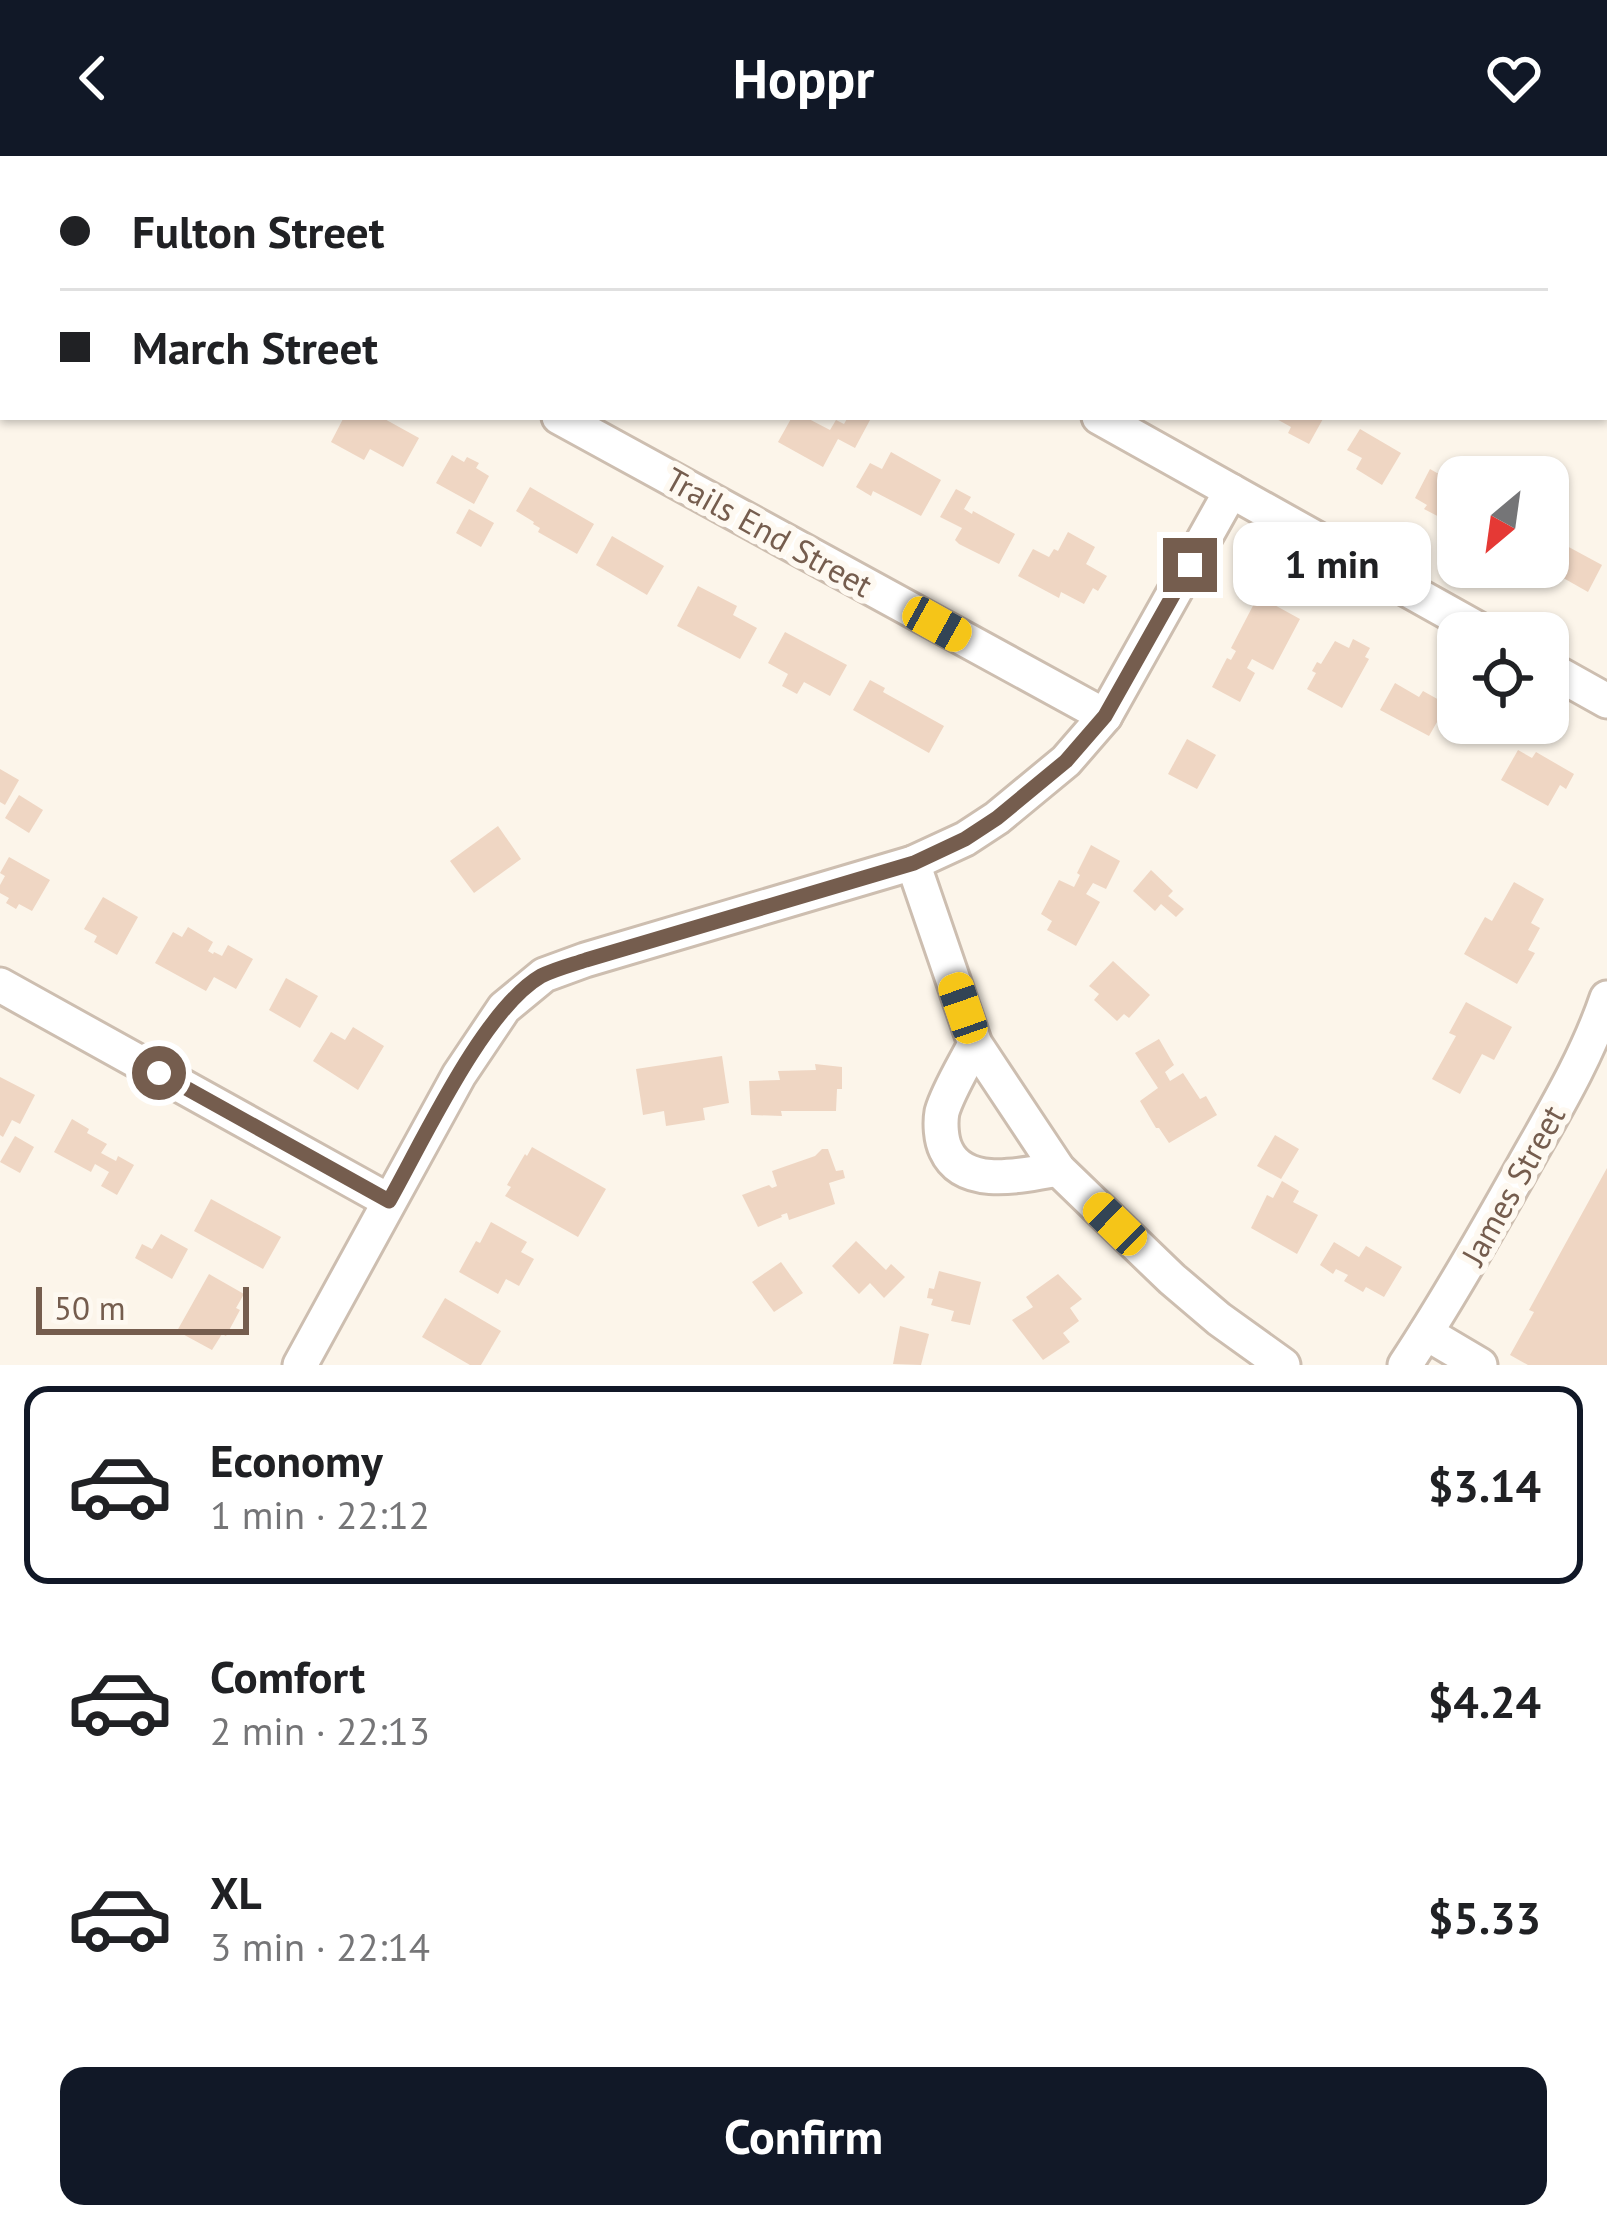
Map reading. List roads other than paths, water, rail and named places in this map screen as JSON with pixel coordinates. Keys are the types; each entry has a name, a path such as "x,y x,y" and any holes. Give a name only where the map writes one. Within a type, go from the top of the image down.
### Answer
{"street":[{"name":"Trails End Street","path":"564,420 1105,716"},
{"path":"1104,420 1448,612"},
{"path":"300,1365 459,1075 525,988 544,975 586,960 914,863 997,818 1066,761 1105,716 1231,490"},
{"path":"1569,680 1607,701"},
{"path":"914,863 975,1044 1058,1169 1172,1280 1283,1365"},
{"path":"0,985 389,1201"},
{"name":"James Street","path":"1405,1365 1446,1304 1572,1080 1607,998"},
{"path":"975,1044 942,1114 942,1142 952,1162 973,1175 1019,1176 1058,1169"},
{"path":"1426,1333 1480,1365"}]}
